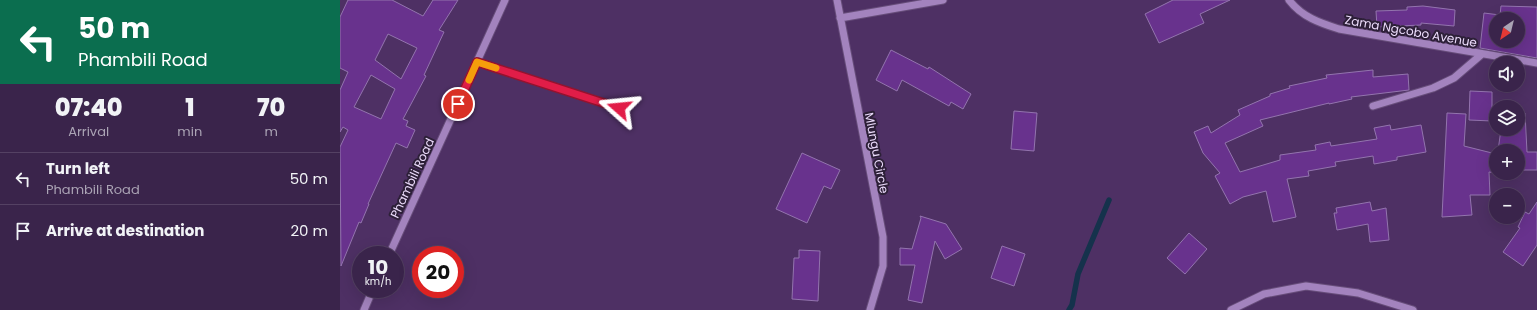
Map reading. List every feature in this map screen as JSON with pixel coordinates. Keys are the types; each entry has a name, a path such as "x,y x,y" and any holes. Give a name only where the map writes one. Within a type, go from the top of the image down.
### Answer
{"street":[{"name":"Phambili Road","path":"393,246 505,0"},
{"name":"Mlungu Circle","path":"837,0 883,237 883,266 870,310"},
{"path":"840,18 943,0"},
{"name":"Zama Ngcobo Avenue","path":"1289,0 1295,8 1312,20 1339,29 1537,63"},
{"path":"1373,106 1433,88 1454,78 1482,54"},
{"path":"477,62 619,108"},
{"path":"1231,310 1264,294 1306,286 1358,293 1413,310"},
{"path":"364,310 370,298"}],"building":[{"path":"348,0 392,0 423,16 433,0 458,0 439,30 444,32 424,75 426,76 403,119 408,121 406,126 415,130 407,148 396,143 368,204 361,223 359,222 341,266 340,147 348,130 343,127 340,132 340,90 348,72 340,68 340,17","holes":["388,34 417,48 401,79 375,60","371,75 395,89 381,119 354,107"]},
{"path":"1173,0 1230,0 1200,14 1204,23 1159,43 1145,14"},
{"path":"1423,6 1455,10 1454,26 1421,23 1421,25 1377,27 1376,11 1407,10 1407,7"},
{"path":"1501,6 1537,7 1537,58 1480,48 1484,13 1489,14 1489,48 1525,48 1525,12 1500,12"},
{"path":"891,50 928,69 929,67 971,94 963,109 951,102 949,106 902,80 897,91 876,80"},
{"path":"1373,70 1373,77 1408,74 1409,90 1351,97 1352,99 1329,103 1260,120 1263,126 1225,143 1240,172 1280,160 1280,155 1316,150 1315,145 1330,142 1331,146 1377,139 1374,128 1390,125 1391,130 1421,125 1426,152 1397,157 1397,160 1374,164 1373,156 1335,162 1336,166 1308,171 1309,176 1287,179 1296,217 1273,222 1266,191 1243,197 1230,204 1215,176 1220,173 1203,153 1194,132 1208,126 1211,133 1240,115 1238,110 1270,96 1270,94 1290,88 1289,86 1327,78 1326,75"},
{"path":"1470,91 1492,92 1492,100 1489,100 1489,121 1469,120"},
{"path":"1014,111 1037,113 1034,151 1011,149"},
{"path":"1447,113 1466,114 1464,146 1489,152 1489,195 1470,195 1472,215 1442,217"},
{"path":"1525,113 1527,152 1537,152 1537,170 1525,170 1525,144 1499,144 1500,136 1525,136"},
{"path":"802,153 840,170 831,189 824,186 807,223 776,209"},
{"path":"1370,202 1372,211 1386,208 1389,240 1370,242 1368,224 1337,230 1334,213 1337,213 1336,208"},
{"path":"1537,202 1537,245 1523,266 1503,252 1520,228 1518,227 1519,224 1525,224 1525,212 1529,214"},
{"path":"920,216 946,224 962,249 945,259 935,241 922,303 908,300 915,265 900,265 900,248 912,249 921,218"},
{"path":"1189,233 1207,249 1185,274 1167,258"},
{"path":"1002,246 1025,254 1014,286 991,278"},
{"path":"799,250 820,251 818,301 792,299 794,258 799,258"}],"waterway":[{"path":"1069,310 1072,305 1078,274 1109,200"}],"slow traffic":[{"path":"469,80 477,62 496,68"}],"route":[{"path":"458,104 477,62 619,108"}]}
